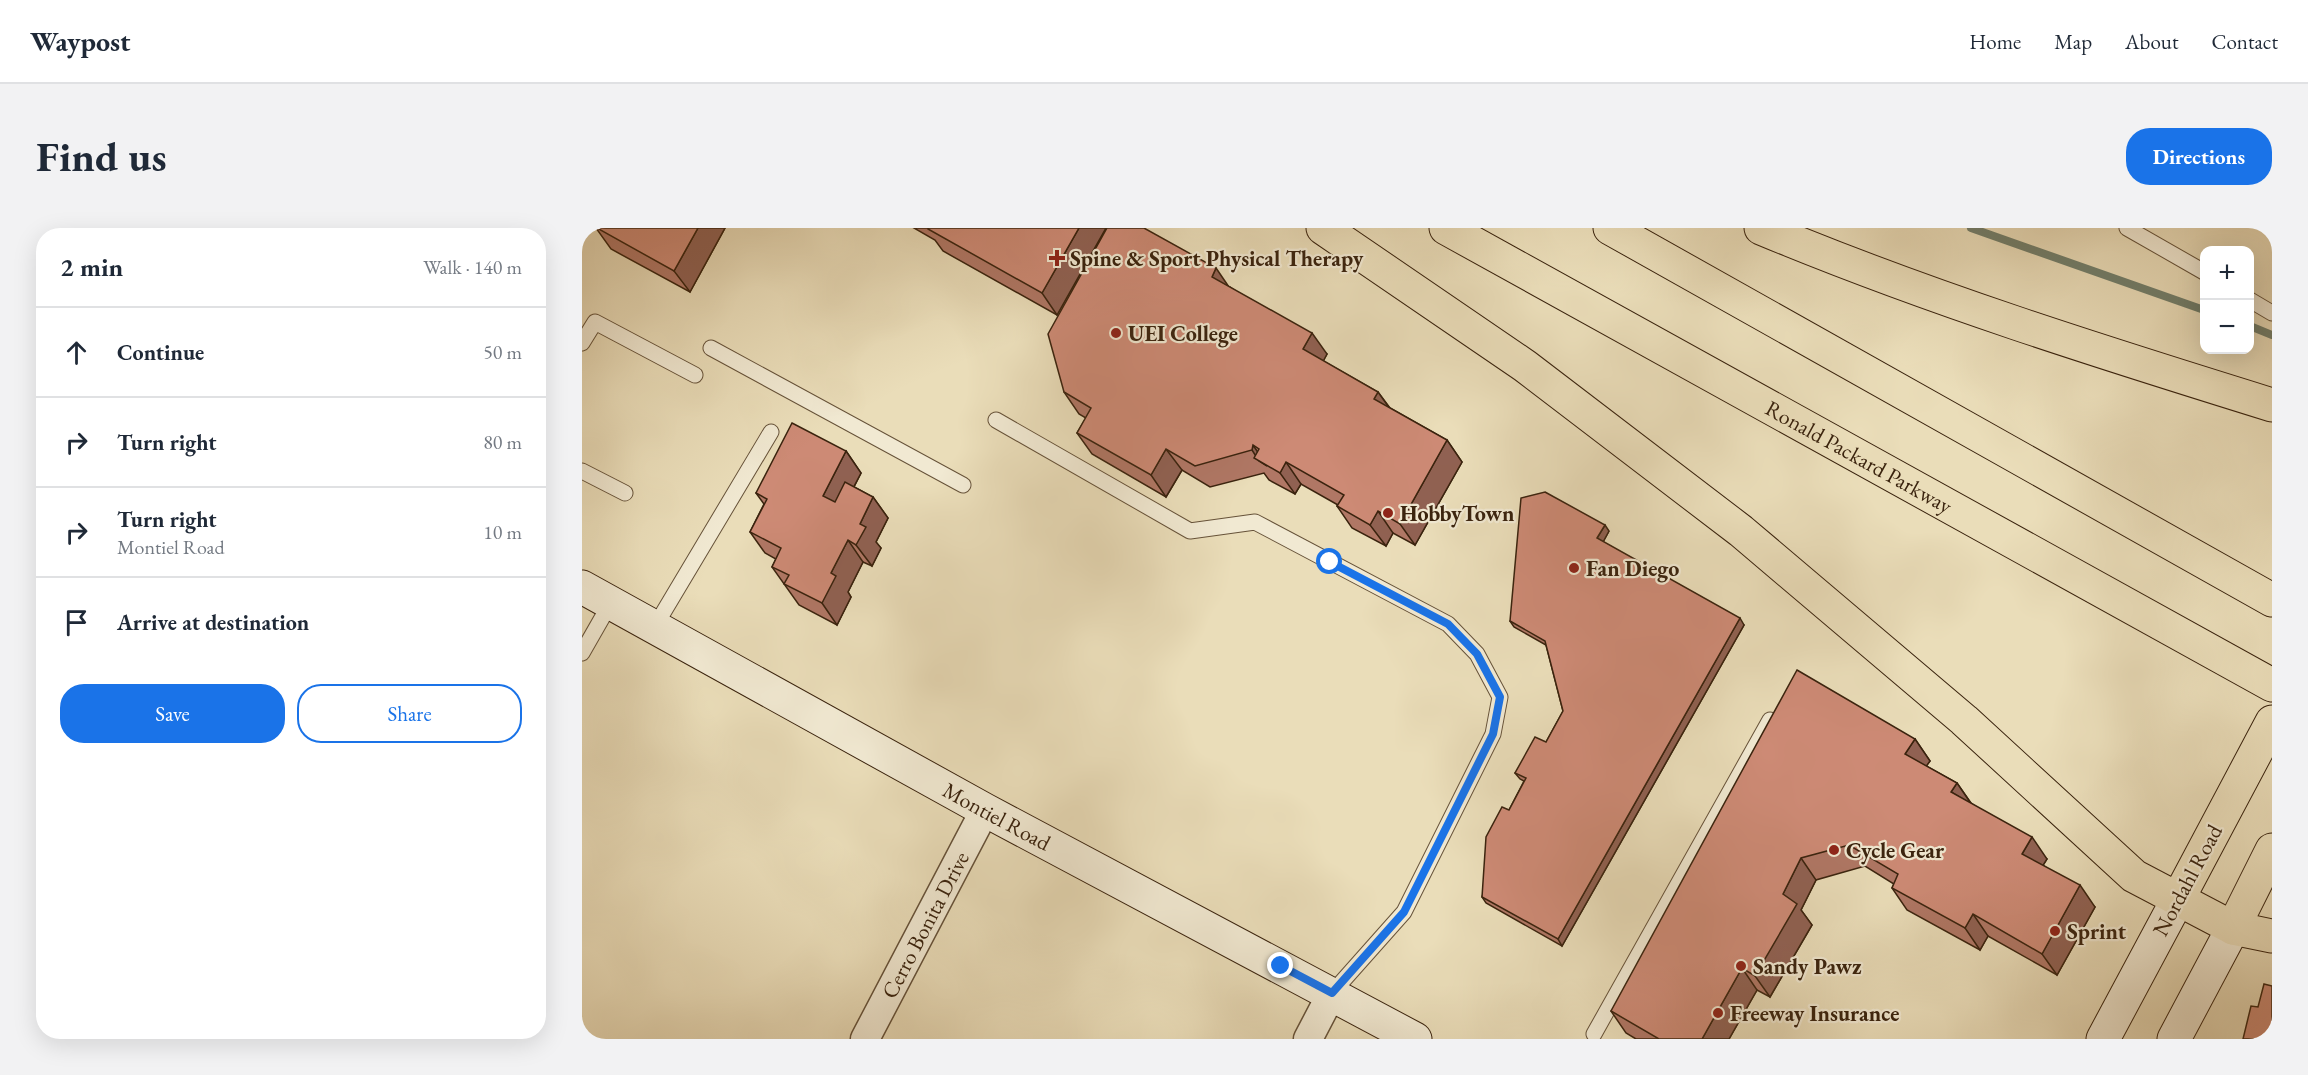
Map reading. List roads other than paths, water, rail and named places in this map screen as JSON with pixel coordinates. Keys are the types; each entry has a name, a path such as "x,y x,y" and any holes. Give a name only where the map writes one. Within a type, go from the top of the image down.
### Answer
{"main road":[{"path":"1323,228 1525,366 1741,531 1964,720 2134,876 2234,928 2272,936"},
{"name":"Ronald Packard Parkway","path":"1446,228 2272,685"},
{"path":"1610,228 2272,600"},
{"path":"1761,228 1842,262 2134,362 2272,405"},
{"name":"Nordahl Road","path":"2178,899 2272,722"},
{"path":"2234,928 2272,850"}],"street":[{"name":"Montiel Road","path":"582,587 984,810 1415,1039"},
{"name":"Cerro Bonita Drive","path":"865,1039 984,810"},
{"name":"Nordahl Road","path":"2103,1039 2178,899"},
{"path":"2174,1039 2234,928"},
{"path":"1308,1039 1332,993"}],"lane":[{"path":"2127,228 2200,269"},
{"path":"2254,302 2272,313"},
{"path":"582,343 595,322 695,375"},
{"path":"711,348 963,485"},
{"path":"996,420 1190,531 1255,522 1448,624 1477,654 1500,697 1493,734 1404,912 1332,993"},
{"path":"654,628 771,432"},
{"path":"582,471 625,493"},
{"path":"582,653 610,603"},
{"path":"1594,1034 1778,706"}],"waterway":[{"path":"1971,228 2200,309"},
{"path":"2254,328 2272,335"}],"place":[{"name":"Spine & Sport Physical Therapy","path":"1057,258"},
{"name":"UEI College","path":"1116,333"},
{"name":"HobbyTown","path":"1388,513"},
{"name":"Fan Diego","path":"1574,568"},
{"name":"Cycle Gear","path":"1834,850"},
{"name":"Sprint","path":"2055,931"},
{"name":"Sandy Pawz","path":"1741,966"},
{"name":"Freeway Insurance","path":"1718,1013"}]}
